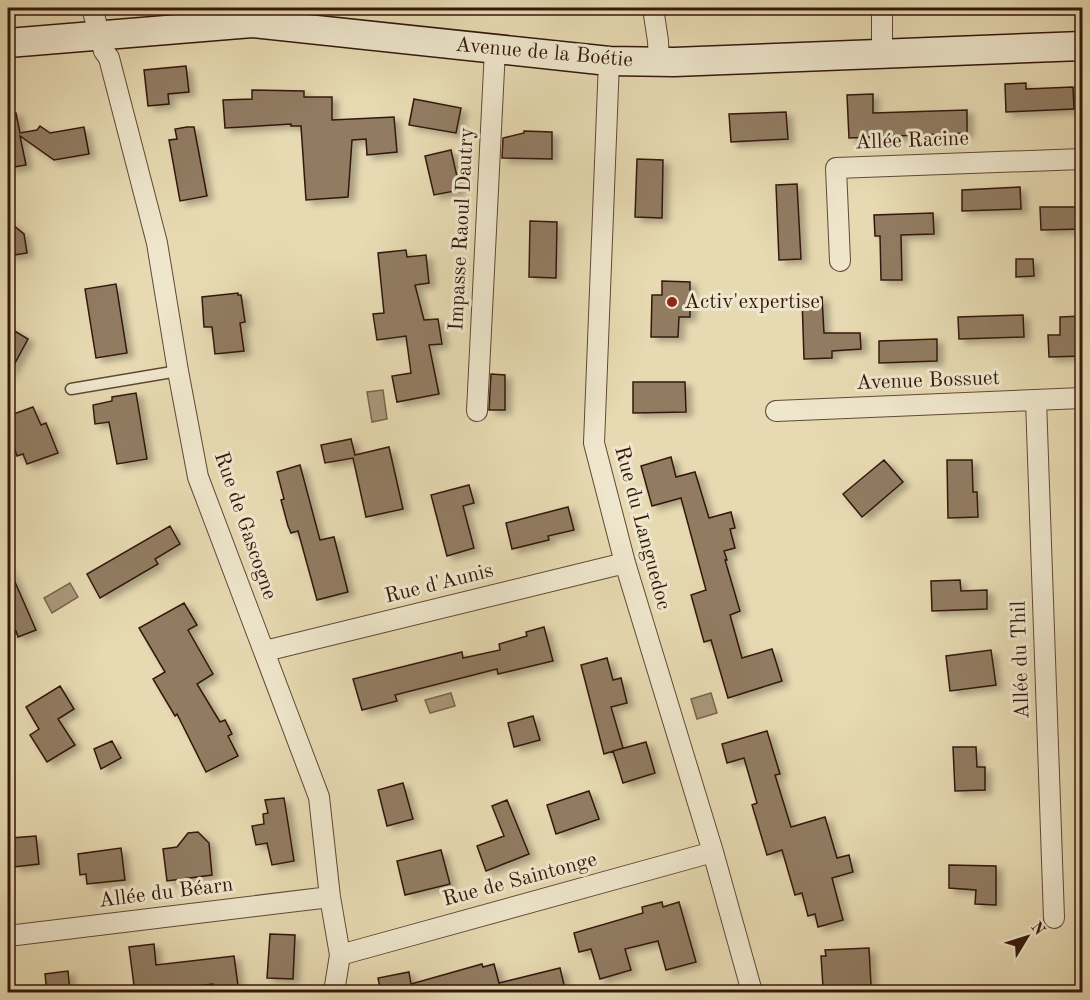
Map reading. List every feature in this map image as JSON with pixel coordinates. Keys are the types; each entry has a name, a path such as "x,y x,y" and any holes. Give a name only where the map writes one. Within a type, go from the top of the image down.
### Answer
{"main road":[{"name":"Avenue de la Boétie","path":"8,43 252,23 609,62 1083,46"}],"street":[{"name":"Rue de Gascogne","path":"92,8 104,51 110,58 157,243 198,477 319,796 330,897 340,955 334,993"},
{"path":"653,8 659,62"},
{"path":"882,8 882,54"},
{"name":"Impasse Raoul Dautry","path":"477,411 495,49"},
{"name":"Rue du Languedoc","path":"609,62 594,443 625,563 713,852 752,993"},
{"name":"Allée Racine","path":"840,261 836,168 1083,159"},
{"name":"Avenue Bossuet","path":"776,411 1083,398"},
{"name":"Allée du Thil","path":"1036,400 1054,918"},
{"name":"Rue d'Aunis","path":"265,651 625,563"},
{"name":"Rue de Saintonge","path":"340,955 713,852"},
{"name":"Allée du Béarn","path":"8,936 330,897"}],"lane":[{"path":"71,389 178,371"}],"shaded area":[{"path":"383,390 387,419 372,422 367,392"},
{"path":"70,583 78,597 52,613 44,598"},
{"path":"451,693 455,706 430,713 425,700"},
{"path":"711,693 717,713 697,719 691,699"}],"building":[{"path":"186,66 189,92 168,94 169,104 148,106 144,70"},
{"path":"1026,83 1026,89 1073,87 1074,109 1006,112 1005,84"},
{"path":"252,90 304,91 304,97 332,97 332,120 394,117 397,152 367,155 366,139 352,140 348,197 306,200 301,126 291,126 291,124 225,128 223,100 252,99"},
{"path":"873,94 873,113 967,110 967,133 849,138 847,95"},
{"path":"414,99 461,108 456,133 409,125"},
{"path":"786,112 788,139 731,142 729,114"},
{"path":"8,113 16,113 20,133 37,130 40,126 50,133 84,127 89,154 54,160 20,136 26,165 8,168"},
{"path":"194,127 207,196 180,201 169,140 177,139 175,129"},
{"path":"524,131 552,132 552,159 502,158 503,138 524,133"},
{"path":"451,150 460,190 434,195 425,156"},
{"path":"637,159 663,160 662,218 635,217"},
{"path":"797,184 801,259 779,260 776,185"},
{"path":"1020,187 1021,209 962,211 962,190"},
{"path":"1040,207 1083,207 1083,229 1041,230"},
{"path":"933,213 934,234 901,235 902,280 881,280 880,236 875,236 874,215"},
{"path":"8,221 24,234 27,253 8,256"},
{"path":"530,221 557,222 556,278 529,277"},
{"path":"406,250 407,257 426,255 429,283 415,285 424,320 438,319 442,344 429,345 439,394 397,402 392,376 411,373 406,336 377,340 373,314 384,313 378,253"},
{"path":"1016,259 1033,259 1034,276 1016,277"},
{"path":"662,281 690,282 690,317 679,317 678,337 651,337 652,295 662,295"},
{"path":"116,284 127,353 96,358 85,289"},
{"path":"238,293 241,295 245,322 240,323 244,351 215,354 212,327 204,327 202,297"},
{"path":"822,297 824,333 860,333 861,349 832,351 832,358 804,359 802,298"},
{"path":"1023,315 1024,337 959,339 958,317"},
{"path":"1083,316 1083,356 1049,357 1048,335 1060,335 1060,317"},
{"path":"8,327 28,339 8,376"},
{"path":"937,339 937,361 879,363 879,341"},
{"path":"491,374 505,375 505,410 489,410"},
{"path":"633,382 685,382 686,412 633,413"},
{"path":"136,393 147,459 117,464 109,422 95,424 93,405 112,401 112,397"},
{"path":"33,407 41,425 46,423 58,453 27,464 23,454 17,456 8,429 8,416"},
{"path":"351,439 355,455 389,447 403,509 366,517 353,458 325,463 321,445"},
{"path":"671,457 676,477 695,472 709,518 731,512 735,528 730,529 735,548 724,551 740,611 730,615 742,658 772,649 782,681 728,698 711,640 704,642 691,595 706,590 681,498 652,506 641,466"},
{"path":"884,460 903,482 862,517 843,494"},
{"path":"947,460 972,460 973,492 977,492 978,517 948,518"},
{"path":"300,465 320,540 334,537 348,592 317,600 298,531 291,533 288,526 277,472"},
{"path":"469,485 474,503 463,506 474,548 447,556 431,495"},
{"path":"568,507 574,530 548,536 549,540 512,549 506,523"},
{"path":"170,526 180,544 155,559 158,564 100,598 87,574"},
{"path":"8,566 36,630 18,637 16,631 8,634"},
{"path":"960,580 961,591 987,590 987,609 932,611 931,581"},
{"path":"184,603 197,625 188,630 213,674 197,684 220,722 225,720 232,734 228,736 238,756 206,772 177,714 175,716 153,679 165,672 139,628"},
{"path":"544,627 553,661 498,674 497,669 395,695 397,701 362,710 353,679 462,652 463,658 500,650 499,644 527,636 526,632"},
{"path":"991,650 996,685 950,691 946,656"},
{"path":"607,658 613,680 621,678 627,703 611,707 623,748 604,754 581,665"},
{"path":"60,686 74,709 58,719 75,745 47,762 30,735 39,729 26,707"},
{"path":"533,716 540,740 514,747 508,723"},
{"path":"767,731 780,774 775,775 791,827 825,817 837,858 849,855 853,872 832,878 843,920 818,927 815,914 808,916 802,893 795,895 782,850 767,855 752,805 757,803 744,758 727,763 722,744"},
{"path":"112,741 121,758 101,769 94,749"},
{"path":"646,742 655,773 623,783 613,751"},
{"path":"953,747 976,747 977,767 985,767 985,790 955,791"},
{"path":"403,783 413,819 387,826 378,790"},
{"path":"589,791 599,819 556,834 547,805"},
{"path":"284,798 294,861 272,865 267,843 256,845 252,826 264,824 263,814 268,813 265,800"},
{"path":"507,800 529,854 486,871 477,846 504,836 492,806"},
{"path":"198,832 209,843 212,875 167,881 163,849 177,847 188,833"},
{"path":"36,836 39,864 14,867 11,838"},
{"path":"121,848 125,880 87,884 86,874 80,875 78,854"},
{"path":"441,850 450,884 405,895 397,861"},
{"path":"949,865 996,866 996,905 975,904 976,890 949,888"},
{"path":"662,902 663,907 679,902 696,962 666,970 658,941 625,949 631,970 600,979 591,949 579,952 574,933 643,913 642,907"},
{"path":"270,934 295,935 293,979 267,978"},
{"path":"154,944 156,965 234,956 239,993 214,993 213,984 160,990 160,993 135,993 129,947"},
{"path":"869,948 871,985 823,987 821,956 826,956 825,950"},
{"path":"482,964 483,967 494,964 499,983 560,968 566,993 381,993 378,978 409,972 411,984"},
{"path":"68,971 70,993 47,993 45,974"}],"place":[{"name":"Activ'expertise","path":"672,302"}]}
